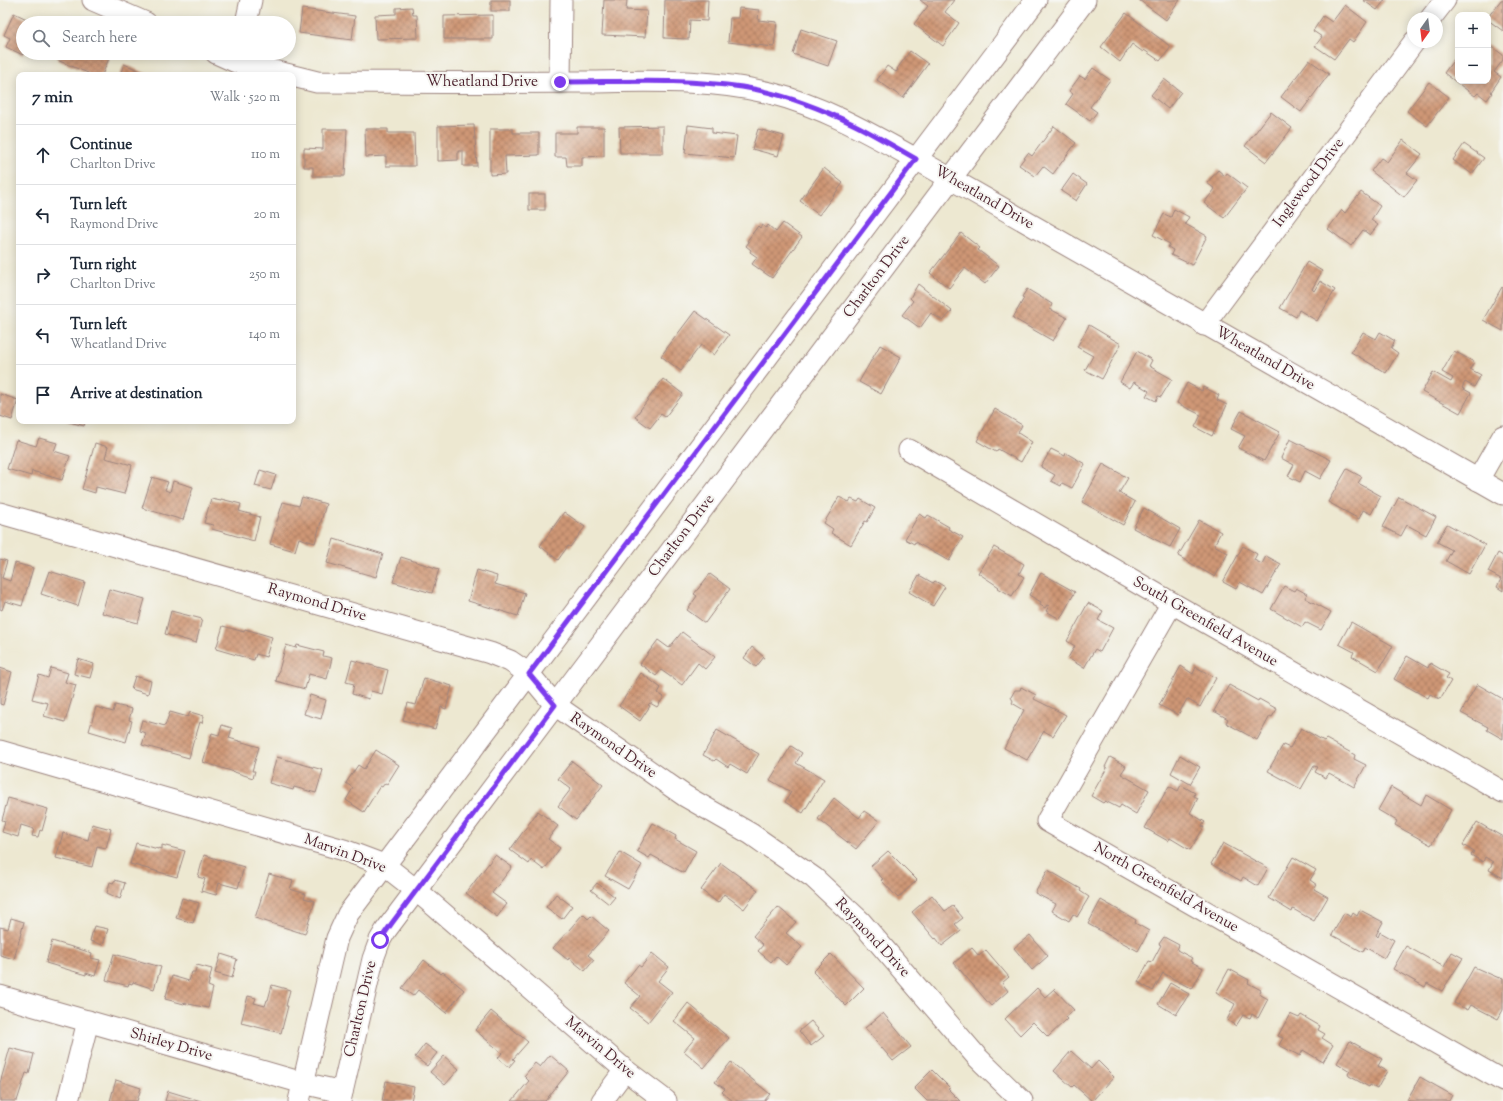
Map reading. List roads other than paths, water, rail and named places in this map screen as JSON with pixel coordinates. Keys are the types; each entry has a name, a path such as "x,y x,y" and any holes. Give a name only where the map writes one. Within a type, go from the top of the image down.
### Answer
{"street":[{"path":"93,0 130,16"},
{"path":"248,16 251,0"},
{"path":"560,82 561,0"},
{"path":"301,1092 340,931 352,910 384,865 1036,0"},
{"name":"Charlton Drive","path":"341,1097 376,949 386,930 1085,0"},
{"path":"1436,12 1445,0"},
{"name":"Inglewood Drive","path":"1204,325 1410,48"},
{"name":"Wheatland Drive","path":"246,60 283,72"},
{"name":"Wheatland Drive","path":"296,76 317,82 682,82 715,84 771,93 829,113 855,125 916,159 1204,325 1503,494"},
{"path":"1478,480 1503,436"},
{"name":"South Greenfield Avenue","path":"909,450 1172,603 1503,792"},
{"name":"Raymond Drive","path":"0,513 490,653 510,661 529,674 555,705 685,796 751,834 814,878 860,922 977,1057 1022,1101"},
{"name":"North Greenfield Avenue","path":"1172,603 1047,821 1503,1081"},
{"name":"Marvin Drive","path":"0,751 344,850 384,865 416,890 625,1070 666,1101"},
{"name":"Shirley Drive","path":"0,996 88,1021 301,1092 341,1097"},
{"path":"68,1101 88,1021"},
{"path":"602,1101 625,1070"}]}
